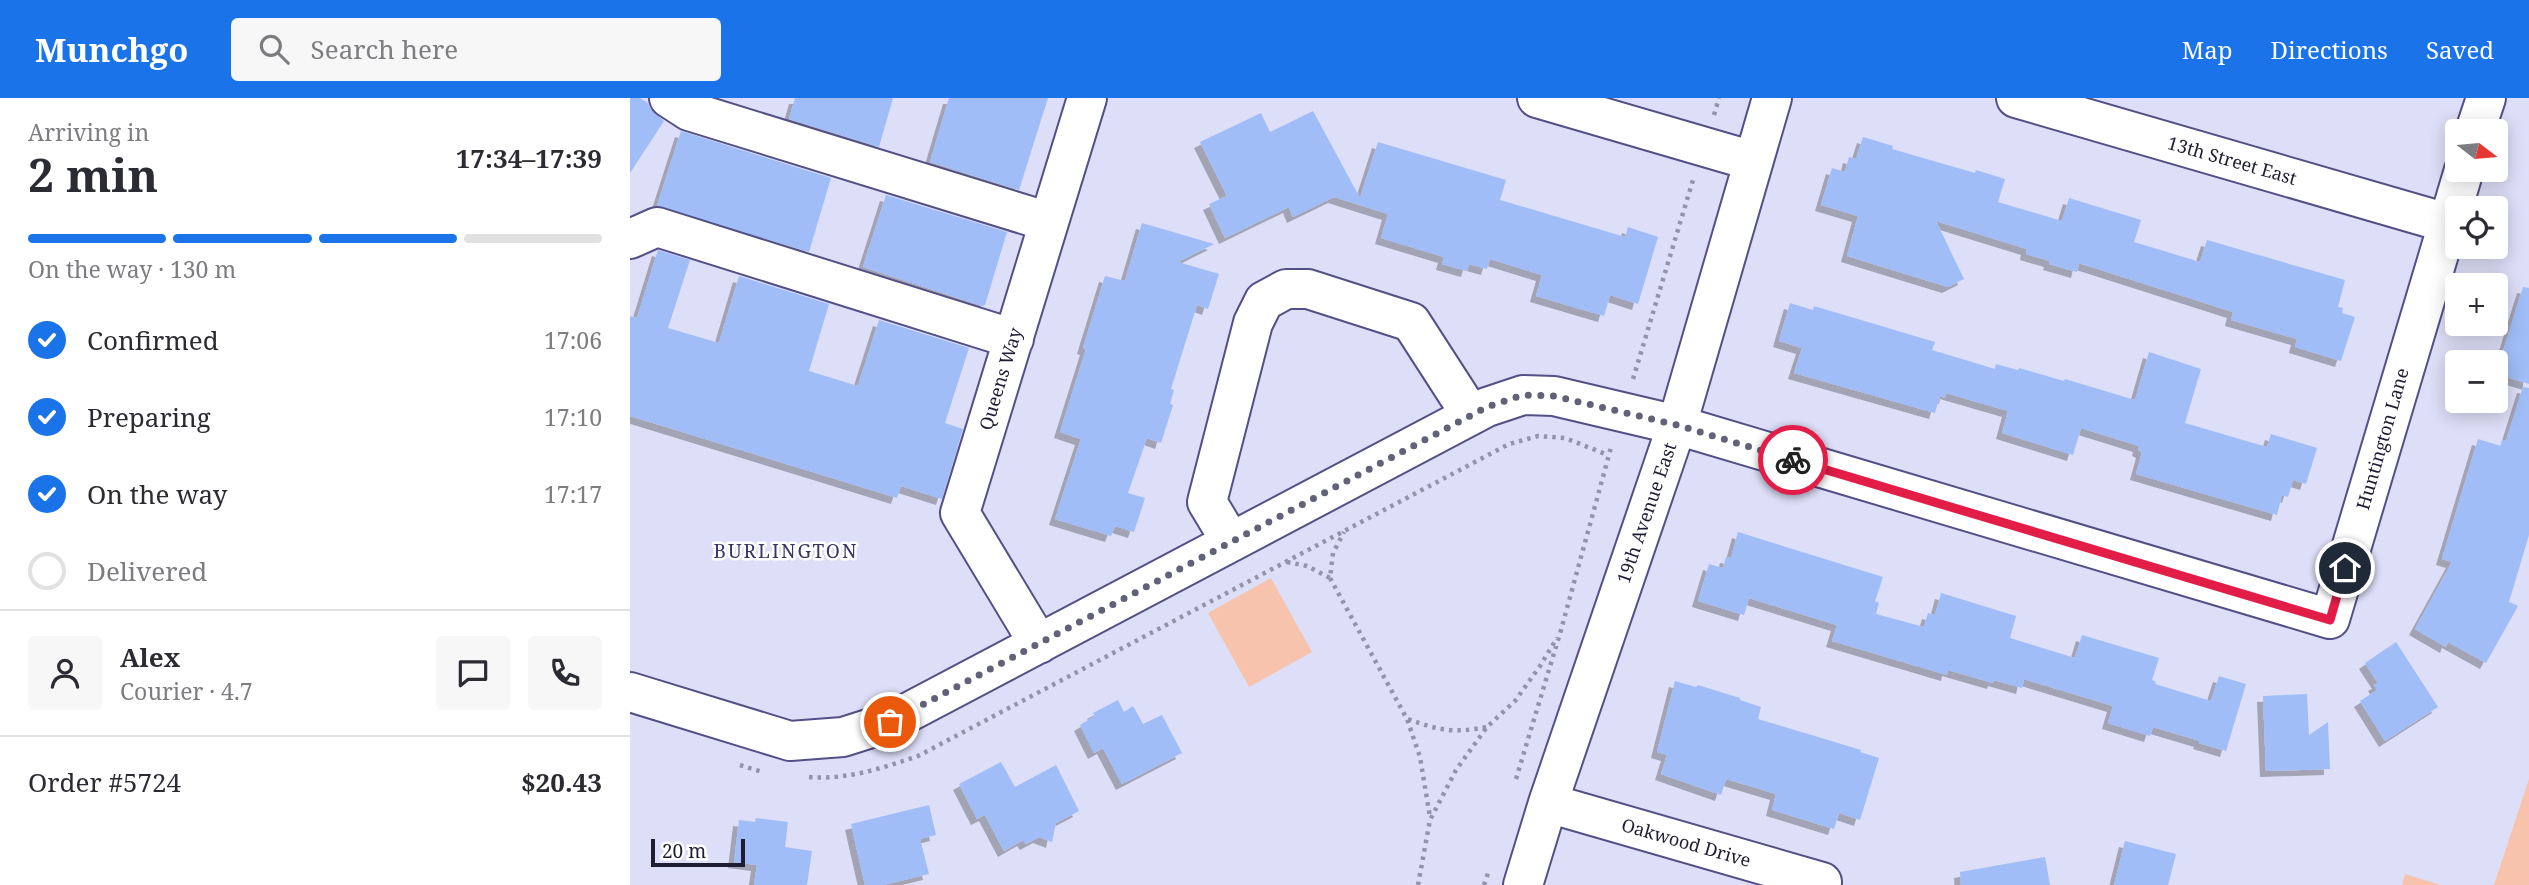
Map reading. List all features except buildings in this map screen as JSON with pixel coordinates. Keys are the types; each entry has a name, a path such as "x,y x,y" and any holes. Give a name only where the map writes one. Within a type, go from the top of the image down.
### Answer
{"street":[{"path":"669,98 689,111 1049,222"},
{"name":"Queens Way","path":"1039,644 960,513 1087,98"},
{"path":"1537,98 1753,161"},
{"name":"19th Avenue East","path":"1508,875 1548,803 1677,425 1772,98"},
{"name":"13th Street East","path":"2016,98 2445,222"},
{"path":"2479,119 2486,98"},
{"path":"630,239 657,227 1014,339"},
{"name":"Huntington Lane","path":"1677,425 2330,620 2445,230"},
{"path":"1231,542 1206,502 1253,323 1264,301 1286,289 1308,289 1411,321 1471,415"},
{"path":"630,692 790,741 843,737 890,722 1487,407 1523,395 1554,396 1677,425"},
{"name":"Oakwood Drive","path":"1548,803 1822,882 1821,885"}],"path":[{"path":"1514,785 1561,630 1608,455 1719,98"},
{"path":"806,777 830,778 871,772 918,756 1509,444 1538,436 1565,438 1608,455"},
{"path":"1330,578 1333,553 1344,532"},
{"path":"1286,562 1307,566 1330,578 1407,719 1420,757 1430,820"},
{"path":"1418,885 1430,820 1456,770 1487,727 1514,701 1540,666 1561,630"},
{"path":"1407,719 1432,728 1460,732 1487,727"},
{"path":"730,762 768,772"},
{"path":"1484,885 1508,875"}],"shaded area":[{"path":"1271,578 1312,652 1249,687 1208,613"},
{"path":"2529,779 2529,885 2494,885"},
{"path":"2405,874 2440,885 2402,885"}],"way so far":[{"path":"890,722 1487,407 1523,395 1554,396 1677,425 1793,460"}],"district":[{"name":"BURLINGTON","path":"786,551"}],"route":[{"path":"1793,460 2330,620 2345,568"}]}
